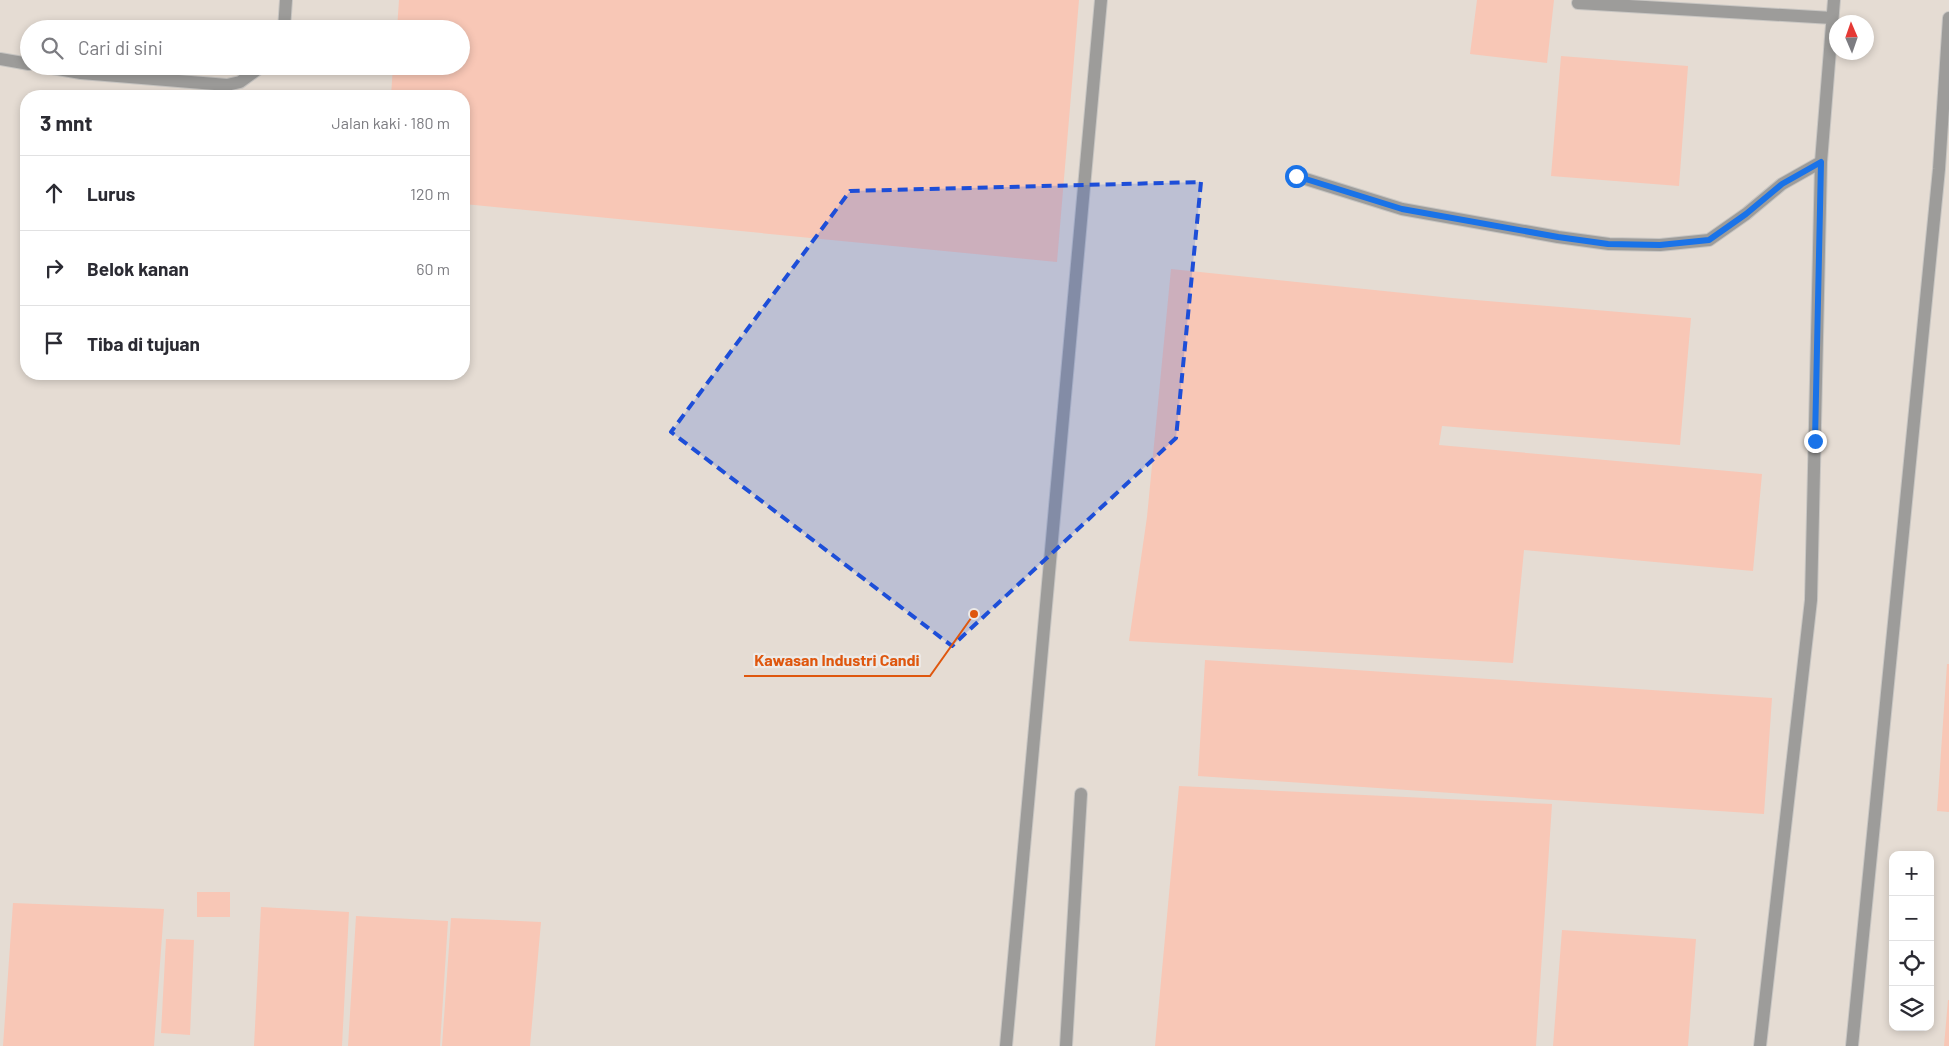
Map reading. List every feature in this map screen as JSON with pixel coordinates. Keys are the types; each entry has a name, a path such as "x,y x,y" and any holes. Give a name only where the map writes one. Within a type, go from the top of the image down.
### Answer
{"lane":[{"path":"285,20 286,0"},
{"path":"1006,1046 1101,0"},
{"path":"1832,15 1834,0"},
{"path":"1578,3 1829,18"},
{"path":"1852,1046 1944,169 1949,18"},
{"path":"1760,1046 1811,600 1821,162 1829,57"},
{"path":"0,59 20,62"},
{"path":"105,75 227,85 240,82 250,75"},
{"path":"1296,176 1402,209 1608,244 1660,245 1709,240 1746,214 1782,184 1821,162"},
{"path":"1066,1046 1081,794"}],"highlighted area":[{"path":"1201,182 1176,438 952,646 671,432 850,191"}],"shaded area":[{"path":"0,0 1949,0 1949,1046 0,1046"}],"building":[{"path":"399,0 1079,0 1057,262 470,205 470,90 391,90 392,75 470,75 470,20 398,20"},
{"path":"1477,0 1554,0 1547,63 1470,54"},
{"path":"1561,56 1688,66 1679,186 1551,176"},
{"path":"1171,269 1452,298 1691,318 1680,445 1442,426 1439,445 1762,474 1753,571 1524,550 1513,663 1129,641 1147,517"},
{"path":"1205,660 1772,698 1764,814 1198,776"},
{"path":"1947,664 1949,664 1949,812 1937,811"},
{"path":"1179,786 1552,804 1536,1046 1155,1046"},
{"path":"197,892 230,892 230,917 197,917"},
{"path":"13,903 164,909 154,1046 3,1046"},
{"path":"261,907 349,912 342,1046 254,1046"},
{"path":"356,916 448,921 440,1046 348,1046"},
{"path":"451,918 541,922 530,1046 442,1046"},
{"path":"1562,930 1696,939 1688,1046 1553,1046"},
{"path":"166,939 194,940 190,1035 161,1033"},
{"path":"1948,1000 1949,1046 1944,1046"}],"place":[{"name":"Kawasan Industri Candi","path":"974,614"}],"route":[{"path":"1296,176 1402,209 1608,244 1660,245 1709,240 1746,214 1782,184 1821,162 1815,441"}]}
